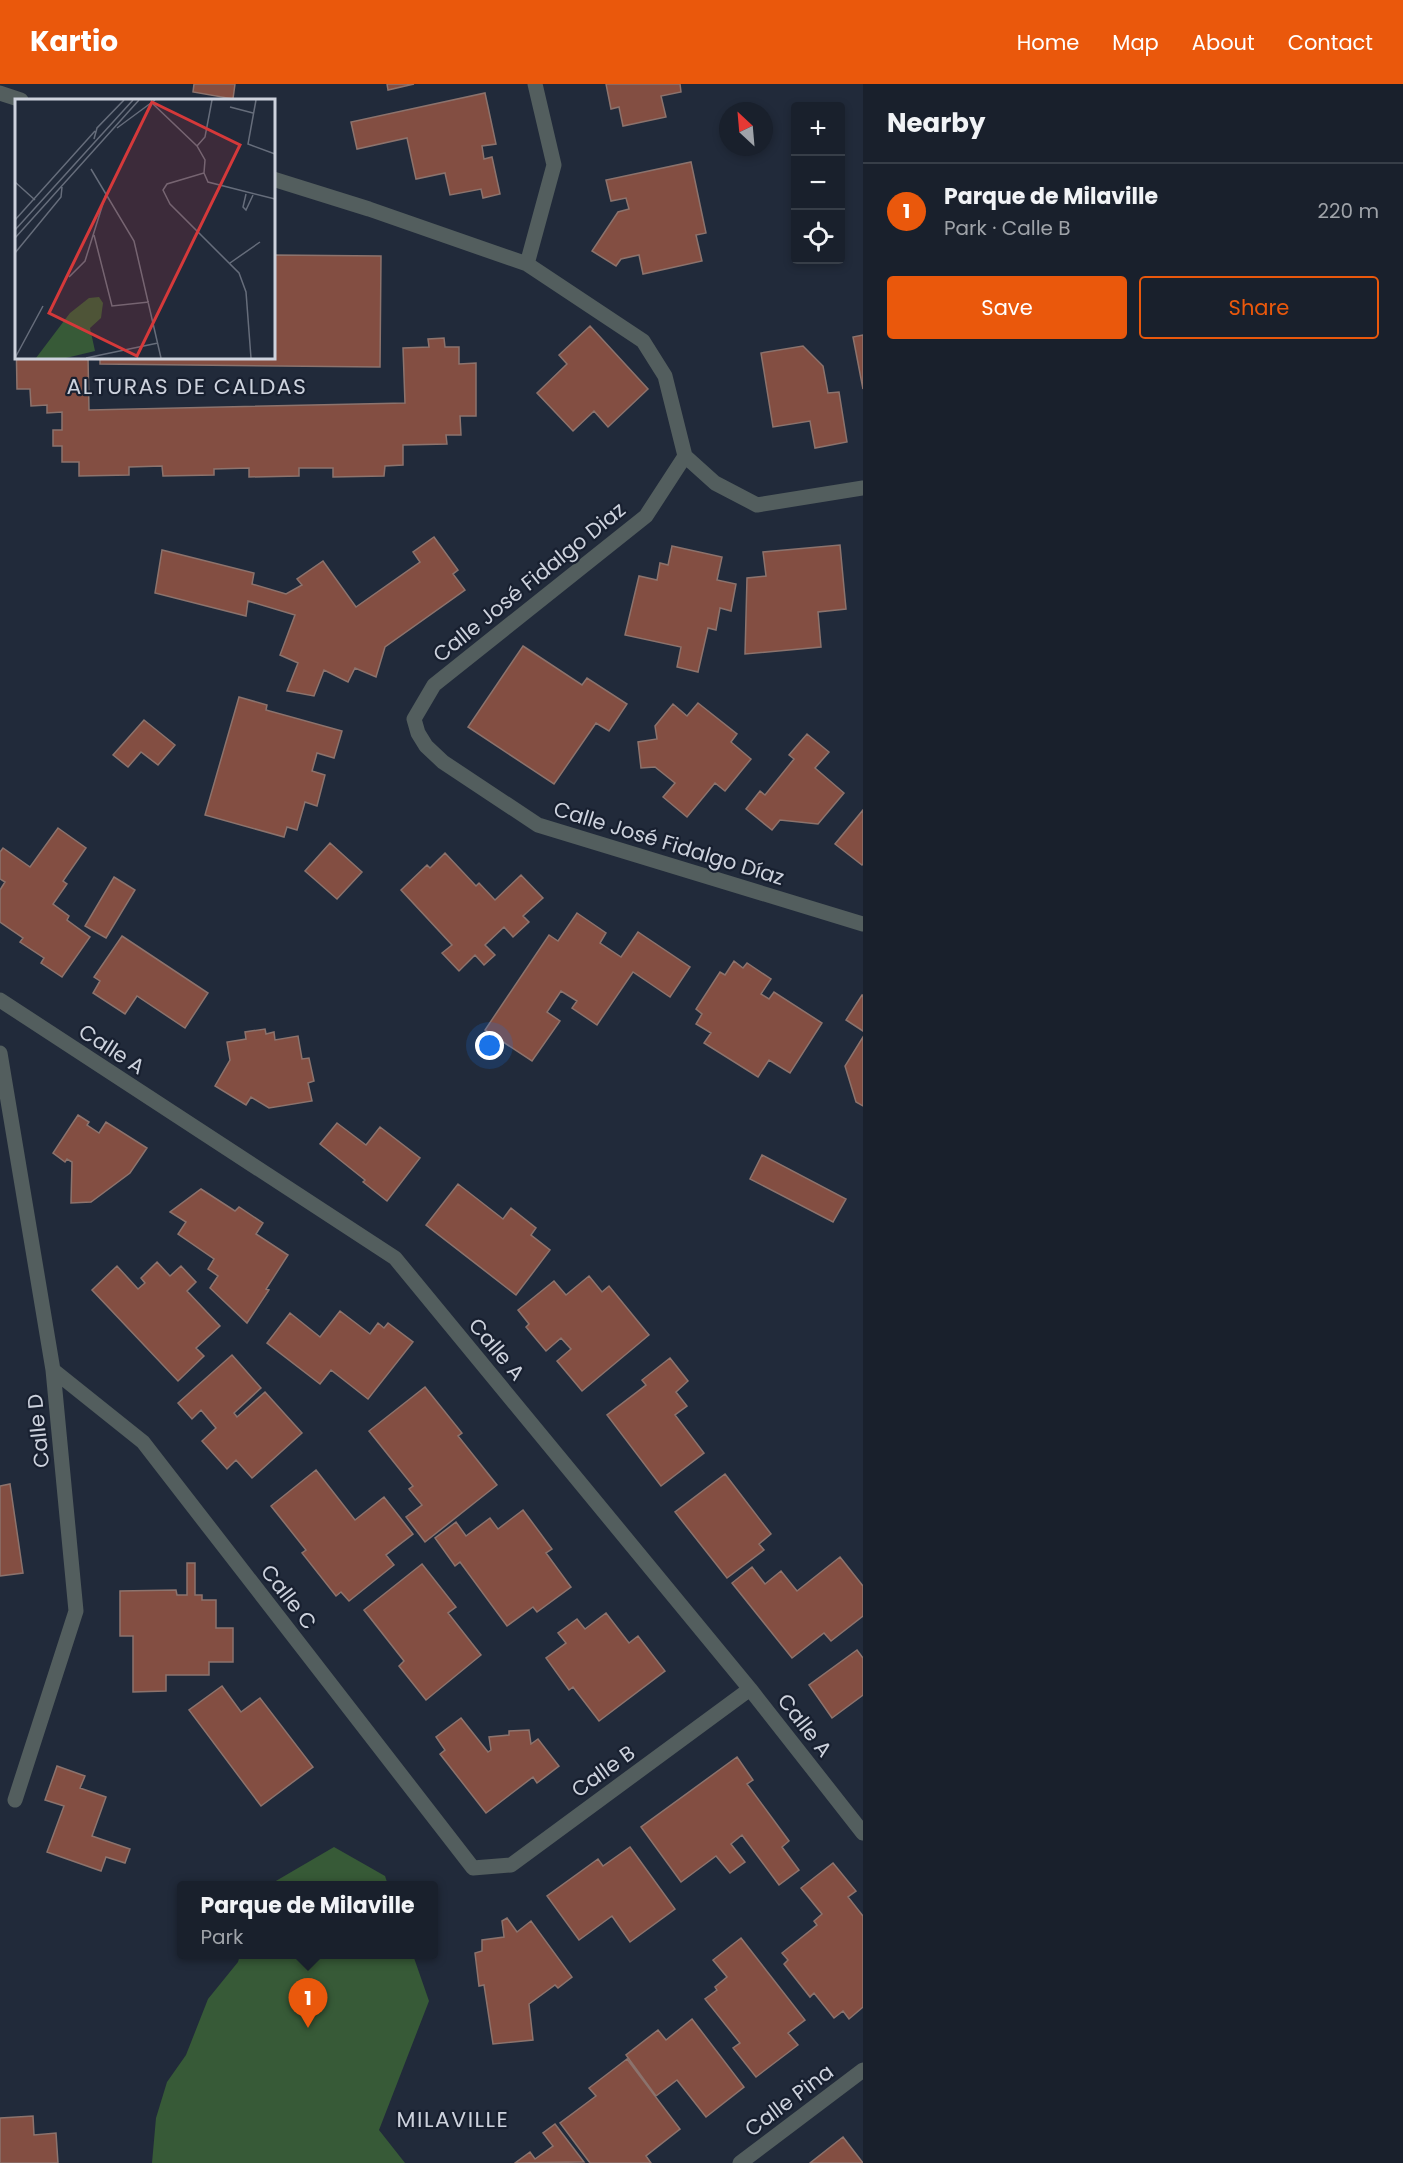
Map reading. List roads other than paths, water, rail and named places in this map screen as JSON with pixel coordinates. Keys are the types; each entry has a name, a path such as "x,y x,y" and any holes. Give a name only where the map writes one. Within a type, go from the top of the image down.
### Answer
{"street":[{"path":"527,264 554,165 535,84"},
{"path":"0,93 18,99"},
{"path":"274,179 369,209 527,264 643,342 665,376 685,456 715,483 757,505 863,489"},
{"name":"Calle José Fidalgo Diaz","path":"443,762 426,746 418,733 414,719 434,685 645,516 685,456"},
{"name":"Calle José Fidalgo Díaz","path":"443,762 538,825 863,924"},
{"name":"Calle A","path":"0,1000 394,1258 750,1689 863,1833"},
{"name":"Calle D","path":"0,1053 53,1370 76,1611 15,1800"},
{"name":"Calle C","path":"53,1370 143,1442 473,1868"},
{"name":"Calle B","path":"473,1868 511,1865 750,1689"},
{"name":"Calle Pina","path":"740,2163 863,2070"}],"place":[{"name":"Parque de Milaville","path":"308,2028"}],"district":[{"name":"ALTURAS DE CALDAS","path":"187,386"},
{"name":"MILAVILLE","path":"453,2119"}]}
